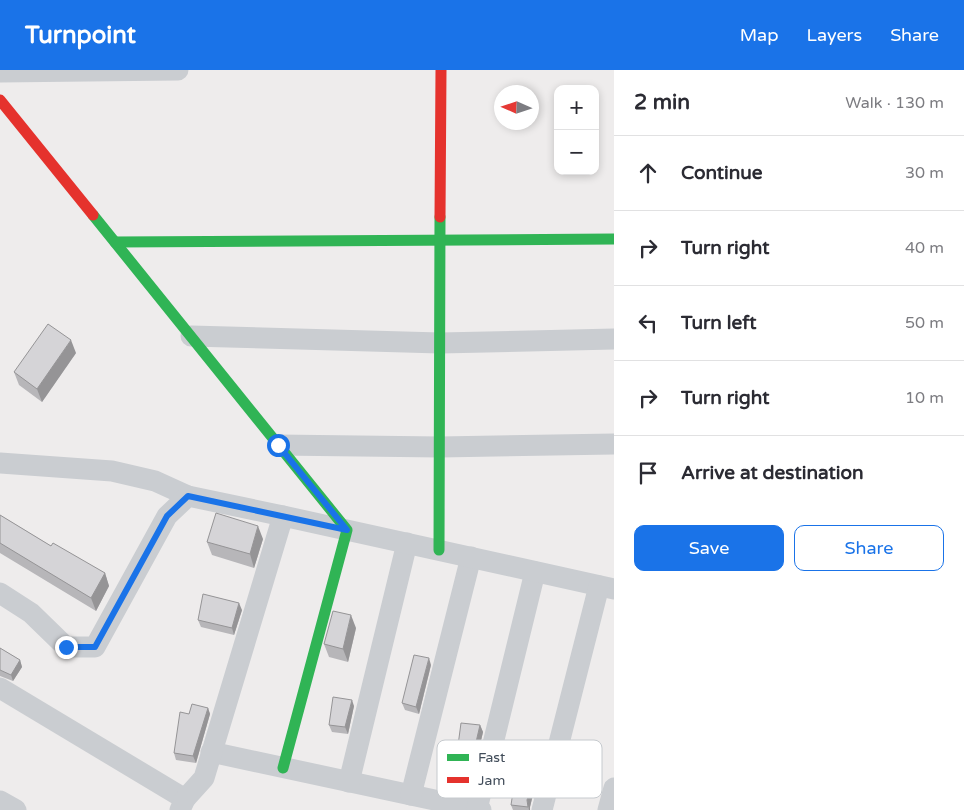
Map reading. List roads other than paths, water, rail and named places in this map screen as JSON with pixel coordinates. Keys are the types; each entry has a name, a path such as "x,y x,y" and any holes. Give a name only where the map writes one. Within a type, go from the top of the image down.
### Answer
{"street":[{"path":"0,72 178,70"},
{"path":"439,550 441,70"},
{"path":"0,100 347,530"},
{"path":"115,242 614,239"},
{"path":"192,336 440,343 614,340"},
{"path":"278,445 440,447 614,444"},
{"path":"0,463 112,471 155,481 188,496 606,588 562,740"},
{"path":"0,593 31,613 66,647 95,647 167,516 188,496"},
{"path":"0,688 183,804 204,778 283,516"},
{"path":"283,768 347,530"},
{"path":"349,782 407,543"},
{"path":"411,795 471,557"},
{"path":"495,740 535,572"},
{"path":"211,752 479,810"},
{"path":"608,810 614,788"},
{"path":"0,801 16,810"}]}
